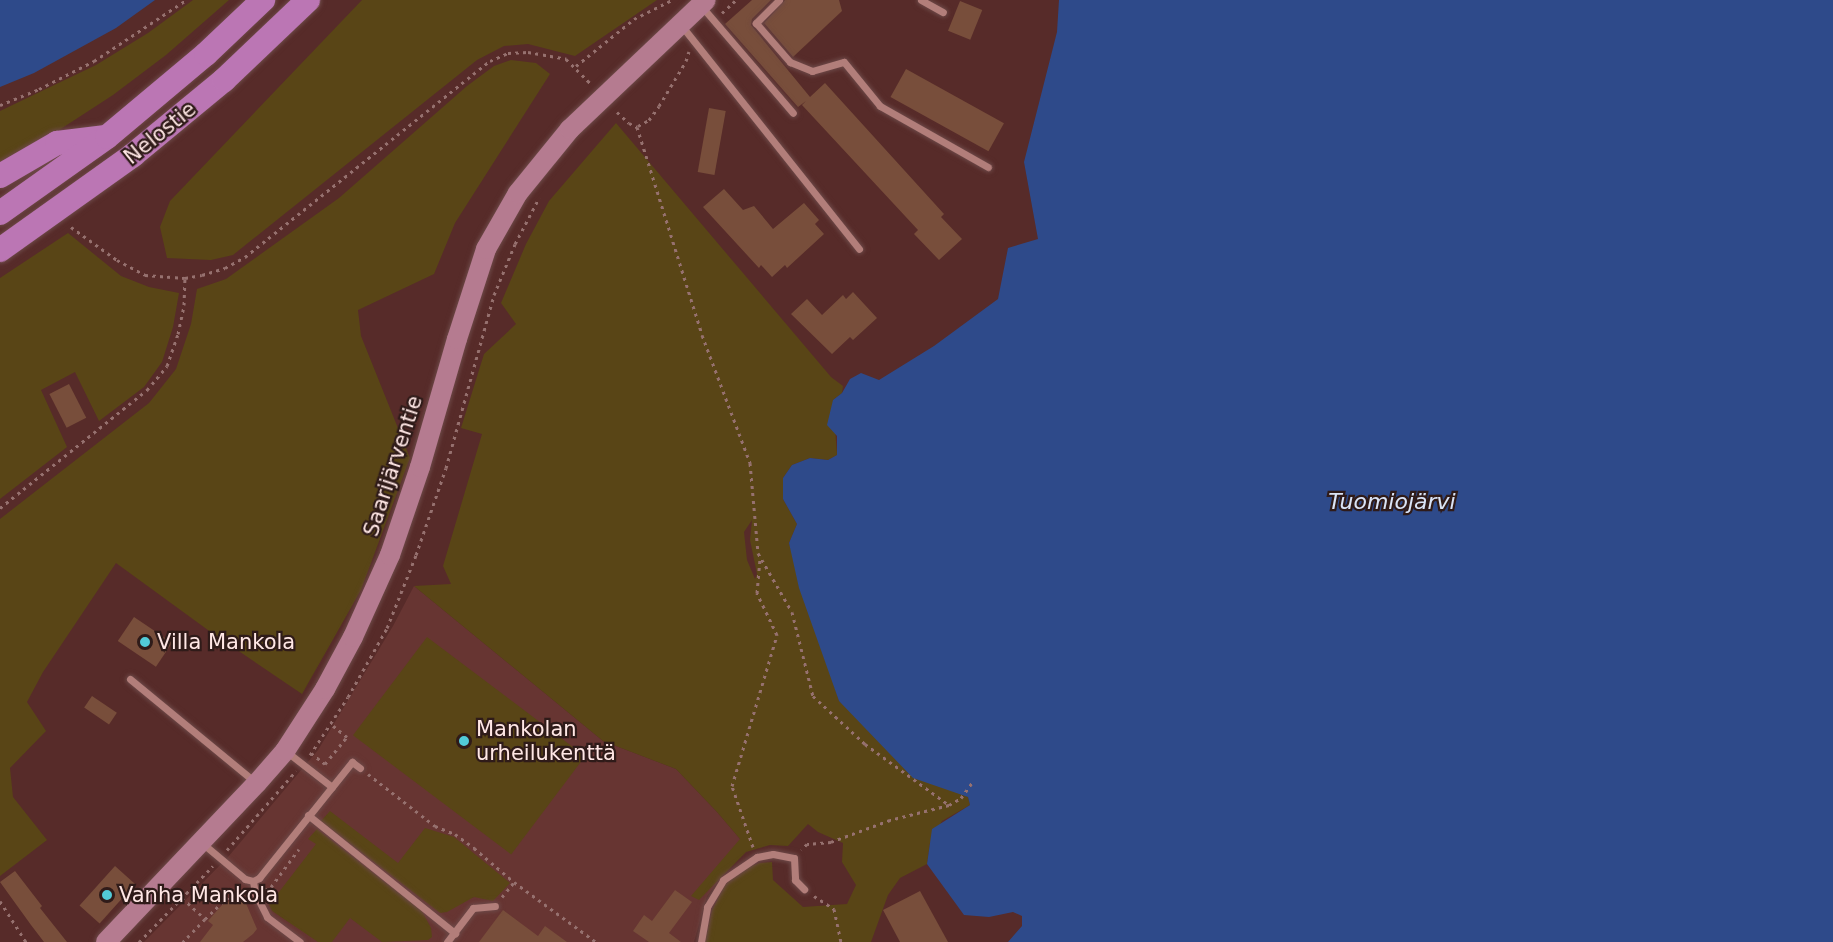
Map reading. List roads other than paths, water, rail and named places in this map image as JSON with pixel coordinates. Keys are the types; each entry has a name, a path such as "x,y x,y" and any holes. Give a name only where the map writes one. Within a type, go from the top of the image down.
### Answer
{"highway":[{"name":"Nelostie","path":"0,213 107,137 206,54 263,0"},
{"name":"Nelostie","path":"0,250 142,148 224,80 308,0"},
{"path":"0,176 57,143 107,137"}],"main road":[{"name":"Saarijärventie","path":"106,942 285,751 325,689 353,637 390,555 420,467 486,249 536,168 570,129 687,32 704,3"}],"lane":[{"path":"779,0 756,23 790,63 812,71 844,62 880,106 988,167"},
{"path":"921,0 943,12"},
{"path":"704,3 794,113"},
{"path":"687,32 858,249"},
{"path":"130,679 257,783"},
{"path":"285,751 332,787"},
{"path":"249,880 259,878 352,762 360,768"},
{"path":"308,815 455,933"},
{"path":"201,843 249,880 267,917 300,942"},
{"path":"701,942 707,908 723,880 757,857 772,854 794,858 795,880 804,889"},
{"path":"447,942 473,908 495,906"}],"water":[{"path":"0,0 155,0 116,28 34,73 0,87"},
{"name":"Tuomiojärvi","path":"1059,0 1833,0 1833,942 1008,942 1022,926 1022,916 1013,912 989,917 964,915 927,864 932,829 970,805 968,797 913,778 839,701 799,588 789,543 797,524 783,499 783,478 792,465 810,458 828,460 837,455 837,436 827,425 833,400 842,393 850,379 861,373 879,380 934,346 998,299 1008,248 1038,239 1024,162 1057,32"}],"place":[{"name":"Villa Mankola","path":"145,642"},
{"name":"Mankolan urheilukenttä","path":"464,741"},
{"name":"Vanha Mankola","path":"107,895"}]}
